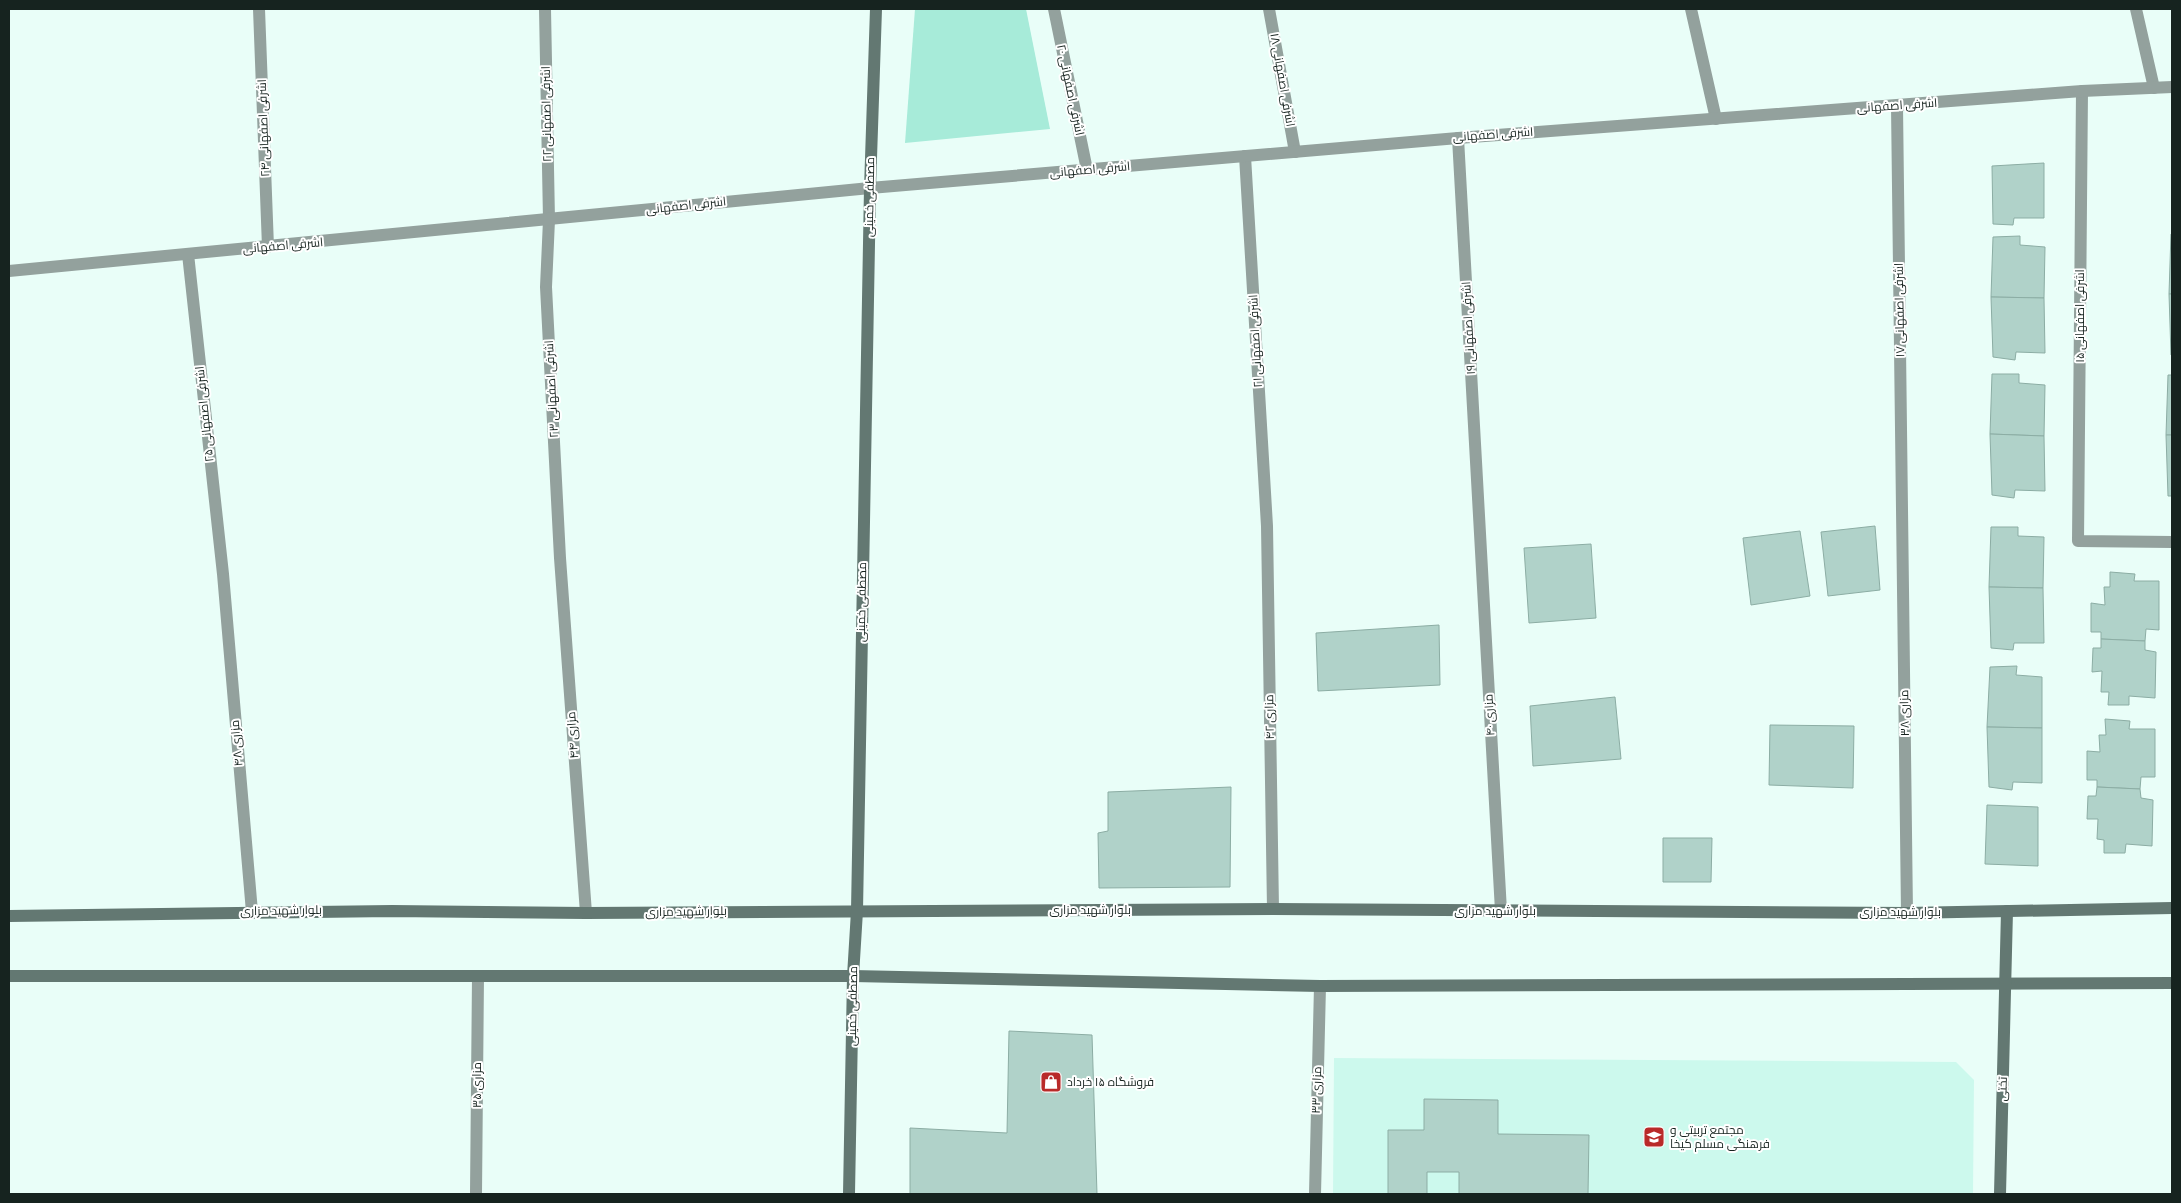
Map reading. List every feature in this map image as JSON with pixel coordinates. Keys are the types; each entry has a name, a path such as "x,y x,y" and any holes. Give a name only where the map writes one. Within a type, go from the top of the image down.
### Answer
{"main road":[{"name":"مصطفی خمینی","path":"849,1194 853,976 857,911 870,188 876,9"},
{"name":"بلوار شهید مزاری","path":"9,916 392,910 586,913 1273,909 1907,913 2172,908"},
{"name":"تختی","path":"2000,1194 2007,911"},
{"path":"9,976 853,976 1320,986 2172,983"}],"street":[{"name":"اشرفی اصفهانی ۲۴","path":"259,9 268,247"},
{"name":"اشرفی اصفهانی ۲۲","path":"545,9 549,220"},
{"name":"اشرفی اصفهانی ۲۰","path":"1054,9 1087,170"},
{"name":"اشرفی اصفهانی ۱۸","path":"1269,9 1295,152"},
{"path":"1691,9 1716,119"},
{"path":"2136,9 2154,88"},
{"name":"اشرفی اصفهانی","path":"9,271 870,188 1246,156 1458,138 2082,91 2172,87"},
{"name":"اشرفی اصفهانی ۱۵","path":"2082,91 2078,541 2172,542"},
{"name":"اشرفی اصفهانی ۱۷","path":"1897,106 1902,513"},
{"name":"اشرفی اصفهانی ۱۹","path":"1458,138 1480,518"},
{"name":"اشرفی اصفهانی ۲۱","path":"1246,156 1267,526"},
{"name":"اشرفی اصفهانی ۲۳","path":"549,220 546,287 560,558"},
{"name":"اشرفی اصفهانی ۲۵","path":"188,254 223,574"},
{"name":"مزاری ۳۸","path":"1902,513 1907,913"},
{"name":"مزاری ۴۰","path":"1480,518 1501,911"},
{"name":"مزاری ۴۲","path":"1267,526 1273,909"},
{"name":"مزاری ۴۴","path":"560,558 586,913"},
{"name":"مزاری ۴۸","path":"223,574 252,912"},
{"name":"مزاری ۳۵","path":"476,1194 478,976"},
{"name":"مزاری ۳۳","path":"1315,1194 1320,986"}],"shaded area":[{"path":"915,9 1026,9 1050,129 905,143"},
{"name":"مجتمع تربیتی و فرهنگی مسلم کیخا","path":"1334,1058 1956,1062 1974,1080 1973,1194 1333,1194"}],"building":[{"path":"2044,163 2044,218 2014,218 2013,225 1993,224 1992,166"},
{"path":"2171,234 2172,294 2169,294"},
{"path":"2020,236 2020,245 2045,247 2044,298 1991,297 1993,237"},
{"path":"2169,294 2172,294 2172,355 2171,355"},
{"path":"1991,297 2044,298 2045,353 2016,352 2015,360 1993,357"},
{"path":"1992,374 2019,374 2019,383 2045,385 2044,436 1990,434"},
{"path":"2168,375 2172,375 2172,435 2166,435"},
{"path":"1990,434 2044,436 2045,491 2015,490 2014,498 1992,495"},
{"path":"2166,435 2172,435 2172,496 2168,496"},
{"path":"1875,526 1880,590 1828,596 1821,532"},
{"path":"1991,527 2018,527 2018,536 2044,537 2043,588 1989,587"},
{"path":"1800,531 1810,596 1751,605 1743,538"},
{"path":"1591,544 1596,618 1529,623 1524,548"},
{"path":"2110,572 2135,574 2134,581 2159,581 2159,630 2146,629 2145,641 2101,639 2101,632 2091,632 2091,603 2105,605 2104,587 2110,587"},
{"path":"1989,587 2043,588 2044,643 2014,643 2013,650 1991,648"},
{"path":"1439,625 1440,685 1318,691 1316,633"},
{"path":"2101,639 2145,641 2145,650 2156,652 2155,698 2129,696 2129,705 2108,705 2109,692 2101,692 2102,671 2092,672 2093,648 2101,648"},
{"path":"2017,666 2016,675 2042,677 2042,728 1987,727 1990,667"},
{"path":"1615,697 1621,759 1533,766 1530,706"},
{"path":"2105,719 2130,721 2129,729 2155,729 2155,777 2141,777 2140,789 2097,787 2097,780 2087,780 2087,751 2100,752 2099,735 2106,735"},
{"path":"1770,725 1854,726 1853,788 1769,785"},
{"path":"1987,727 2042,728 2042,783 2013,782 2012,790 1989,787"},
{"path":"1231,787 1230,887 1099,888 1098,833 1108,831 1108,792"},
{"path":"2097,787 2140,789 2141,798 2153,800 2152,846 2126,844 2125,853 2104,853 2104,840 2097,839 2098,819 2087,819 2088,796 2096,796"},
{"path":"1987,805 2038,807 2038,866 1985,864"},
{"path":"1663,838 1712,838 1711,882 1663,882"},
{"name":"فروشگاه ۱۵ خرداد","path":"1009,1031 1092,1035 1097,1194 910,1194 910,1128 1007,1133"},
{"path":"1424,1099 1498,1100 1498,1134 1589,1135 1588,1194 1459,1194 1459,1172 1427,1172 1427,1194 1388,1194 1388,1130 1424,1130"}],"place":[{"name":"فروشگاه ۱۵ خرداد","path":"1051,1082"},
{"name":"مجتمع تربیتی و فرهنگی مسلم کیخا","path":"1654,1137"}]}
